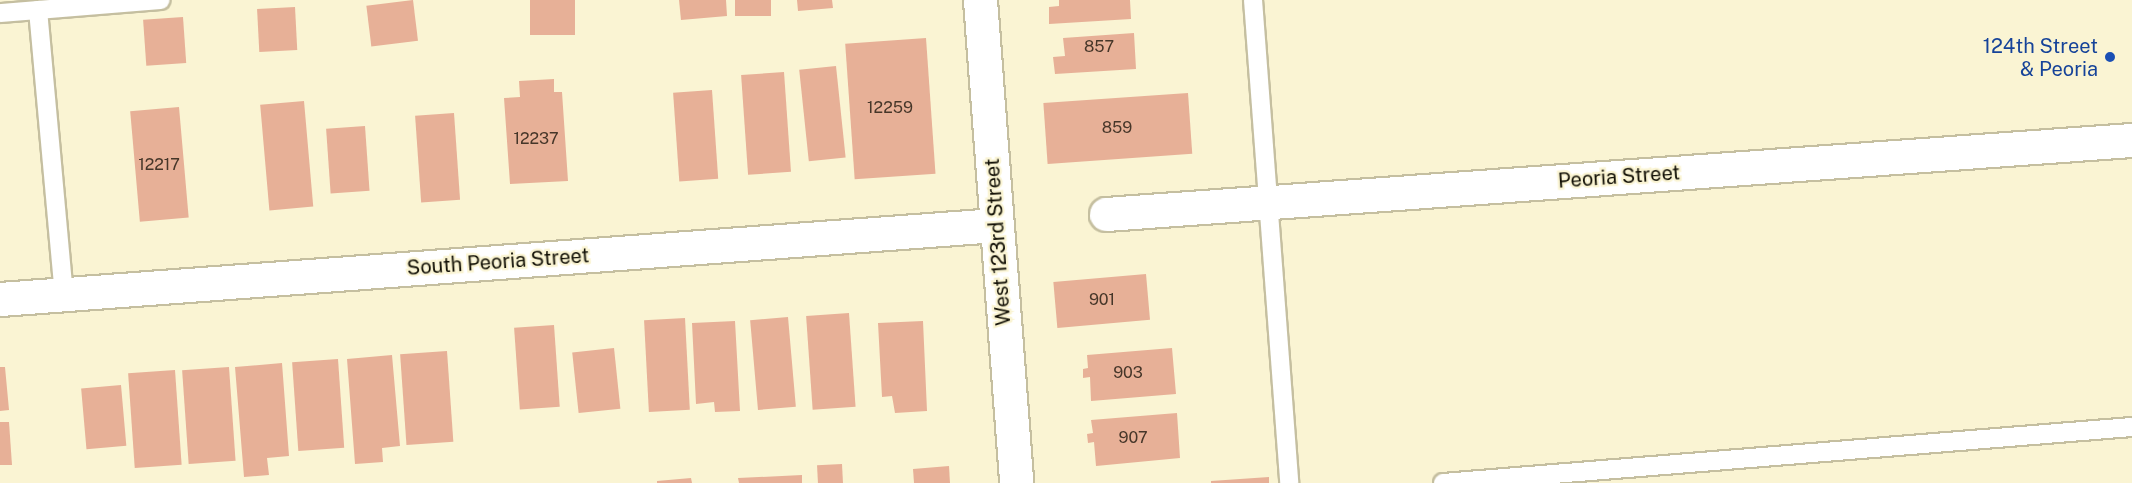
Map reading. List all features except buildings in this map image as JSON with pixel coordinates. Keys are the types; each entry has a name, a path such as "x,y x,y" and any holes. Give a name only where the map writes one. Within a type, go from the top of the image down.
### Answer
{"street":[{"name":"West 123rd Street","path":"980,0 1016,483"},
{"name":"Peoria Street","path":"1107,214 2132,140"},
{"name":"South Peoria Street","path":"0,299 996,225"}],"lane":[{"path":"0,13 160,0"},
{"path":"1253,0 1289,483"},
{"path":"38,10 64,294"},
{"path":"1443,483 2132,427"}],"place":[{"name":"124th Street & Peoria","path":"2110,57"}]}
